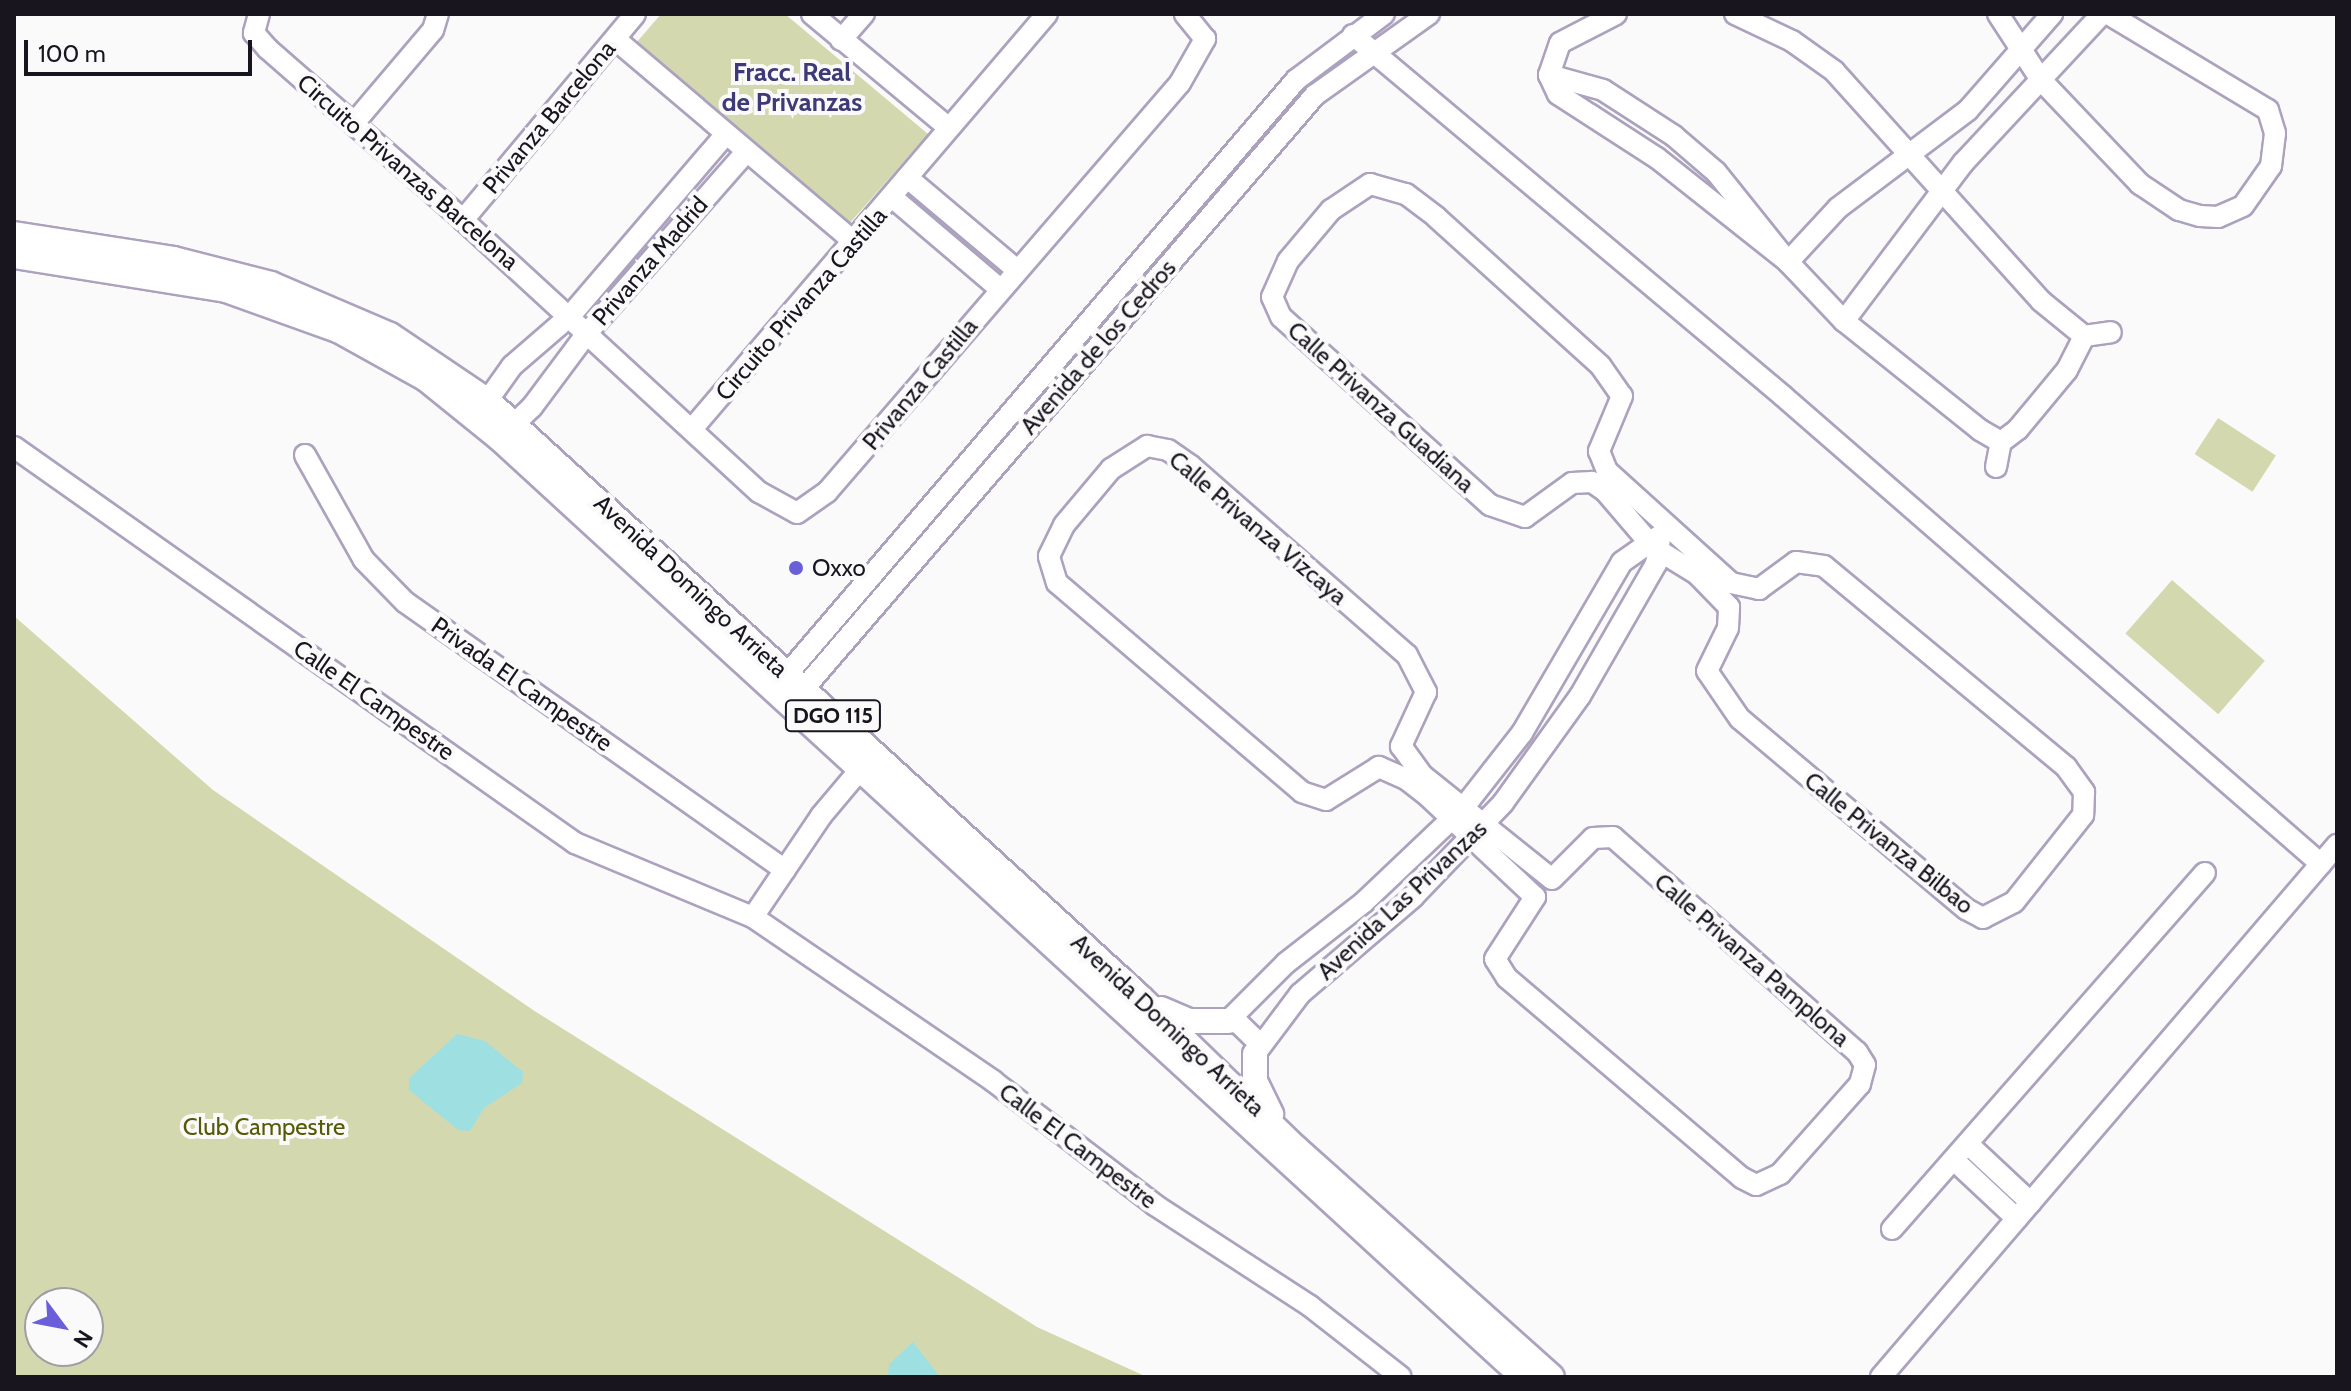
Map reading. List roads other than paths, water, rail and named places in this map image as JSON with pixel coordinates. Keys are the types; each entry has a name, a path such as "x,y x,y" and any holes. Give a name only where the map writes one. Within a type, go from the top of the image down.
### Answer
{"main road":[{"name":"Avenida Domingo Arrieta","path":"14,234 173,259 271,284 390,335 507,431 1484,1331 1552,1377"},
{"name":"Avenida Domingo Arrieta","path":"14,256 181,280 274,306 384,353 482,409"},
{"name":"Avenida Domingo Arrieta","path":"867,761 1140,997 1211,1080 1296,1148 1484,1331 1523,1377"},
{"path":"1140,997 1189,1021 1230,1019 1211,1080"},
{"path":"1211,1080 1258,1049"},
{"path":"1258,1049 1260,1096 1296,1148"}],"street":[{"path":"354,123 433,30 438,14"},
{"name":"Privanza Barcelona","path":"463,220 635,14"},
{"path":"841,40 864,14"},
{"path":"1017,270 909,179 1047,14"},
{"name":"Privanza Castilla","path":"570,316 780,507 797,513 811,506 1192,68 1205,39 1185,14"},
{"name":"Avenida de los Cedros","path":"789,690 1296,80 1384,14"},
{"name":"Avenida de los Cedros","path":"789,690 1315,95 1429,14"},
{"path":"1616,14 1560,43 1549,75 1603,90 1674,136 1716,172 1788,262 1844,321 1959,415 2001,442"},
{"path":"1735,14 1792,41 1834,71 2020,280 2084,336 2111,332"},
{"path":"1844,321 1941,191 2041,80 2105,14 2268,110 2275,133 2271,166 2243,206 2218,217 2179,210 2106,154 2041,80 1998,14"},
{"path":"1788,262 1838,208 1968,110 2052,14"},
{"path":"819,16 841,40 949,128"},
{"name":"Circuito Privanzas Barcelona","path":"256,19 268,49 570,316"},
{"path":"1353,35 1783,396 2321,864"},
{"path":"615,39 853,241"},
{"name":"Privanza Madrid","path":"482,409 512,366 570,316 725,135"},
{"name":"Privanza Madrid","path":"507,431 588,332 746,152"},
{"name":"Circuito Privanza Castilla","path":"692,429 909,179"},
{"name":"Calle Privanza Guadiana","path":"1655,543 1592,482 1572,483 1525,517 1490,505 1281,317 1272,297 1277,278 1305,238 1352,191 1370,184 1406,194 1570,337 1616,384 1621,408 1603,440 1600,460 1636,498 1692,547"},
{"path":"893,198 1000,289"},
{"path":"1996,467 2001,442 2042,404 2084,336"},
{"path":"533,351 557,372"},
{"name":"Calle Privanza Vizcaya","path":"1147,446 1168,450 1407,655 1426,692 1404,734 1403,754 1458,813 1406,779 1379,767 1326,800 1302,792 1057,583 1049,556 1055,540 1111,469 1147,446"},
{"name":"Calle El Campestre","path":"14,447 575,843 753,917 993,1081 1155,1205 1273,1279 1401,1377"},
{"name":"Privada El Campestre","path":"305,455 364,560 405,602 785,870"},
{"path":"1636,498 1655,543 1692,547"},
{"name":"Calle Privanza Bilbao","path":"1655,543 1697,574 1729,607 1728,628 1707,671 1740,719 1966,909 1983,918 2014,902 2083,815 2084,792 2066,767 1840,575 1809,561 1796,562 1759,589 1744,589 1692,547"},
{"name":"Avenida Las Privanzas","path":"1230,1019 1286,963 1364,902 1458,813 1530,721 1604,588 1655,543"},
{"name":"Avenida Las Privanzas","path":"1258,1049 1300,994 1479,832 1580,696 1655,543"},
{"path":"753,917 867,761"},
{"name":"Calle Privanza Pamplona","path":"1458,813 1479,832 1535,897 1497,951 1498,969 1742,1178 1756,1185 1780,1174 1860,1084 1865,1065 1857,1052 1613,837 1593,838 1552,879 1479,832"},
{"path":"1881,1377 2337,845"},
{"path":"1892,1229 2205,873"},
{"path":"1230,1019 1258,1049"},
{"path":"1968,1144 2031,1203"},
{"path":"1954,1160 2017,1219"}],"water":[{"path":"457,1034 485,1041 523,1072 522,1083 484,1108 470,1131 458,1130 409,1090 409,1078"},
{"path":"913,1342 940,1377 888,1377 889,1364"}],"place":[{"name":"Oxxo","path":"796,568"}],"district":[{"name":"Fracc. Real de Privanzas","path":"792,88"}],"park label":[{"name":"Club Campestre","path":"264,1127"}]}
